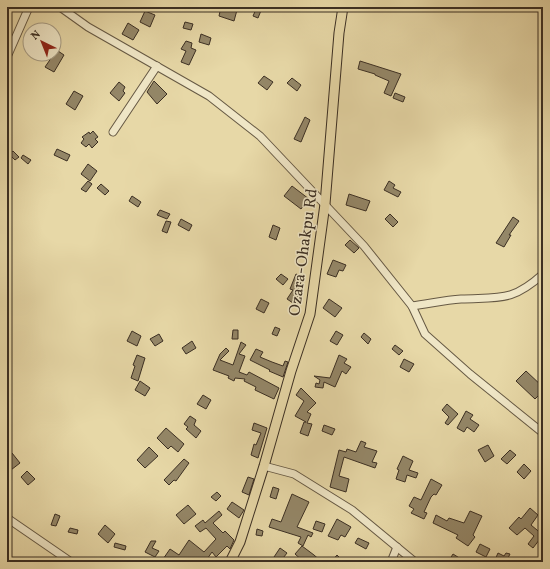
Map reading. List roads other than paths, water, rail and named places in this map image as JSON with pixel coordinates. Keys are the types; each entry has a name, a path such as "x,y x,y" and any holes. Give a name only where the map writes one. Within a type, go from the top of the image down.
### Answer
{"main road":[{"name":"Ozara-Ohakpu Rd","path":"230,562 240,542 264,466 291,371 310,314 325,204 339,33 343,7"}],"street":[{"path":"7,57 29,7"},
{"path":"60,7 88,27 209,96 260,136 364,246 412,306 425,334 470,374 543,434"},
{"path":"113,132 156,66"},
{"path":"412,306 460,299 488,300 514,294 528,287 543,274"},
{"path":"264,466 294,474 352,510 415,562"},
{"path":"7,518 71,562"},
{"path":"391,562 397,547"}]}
